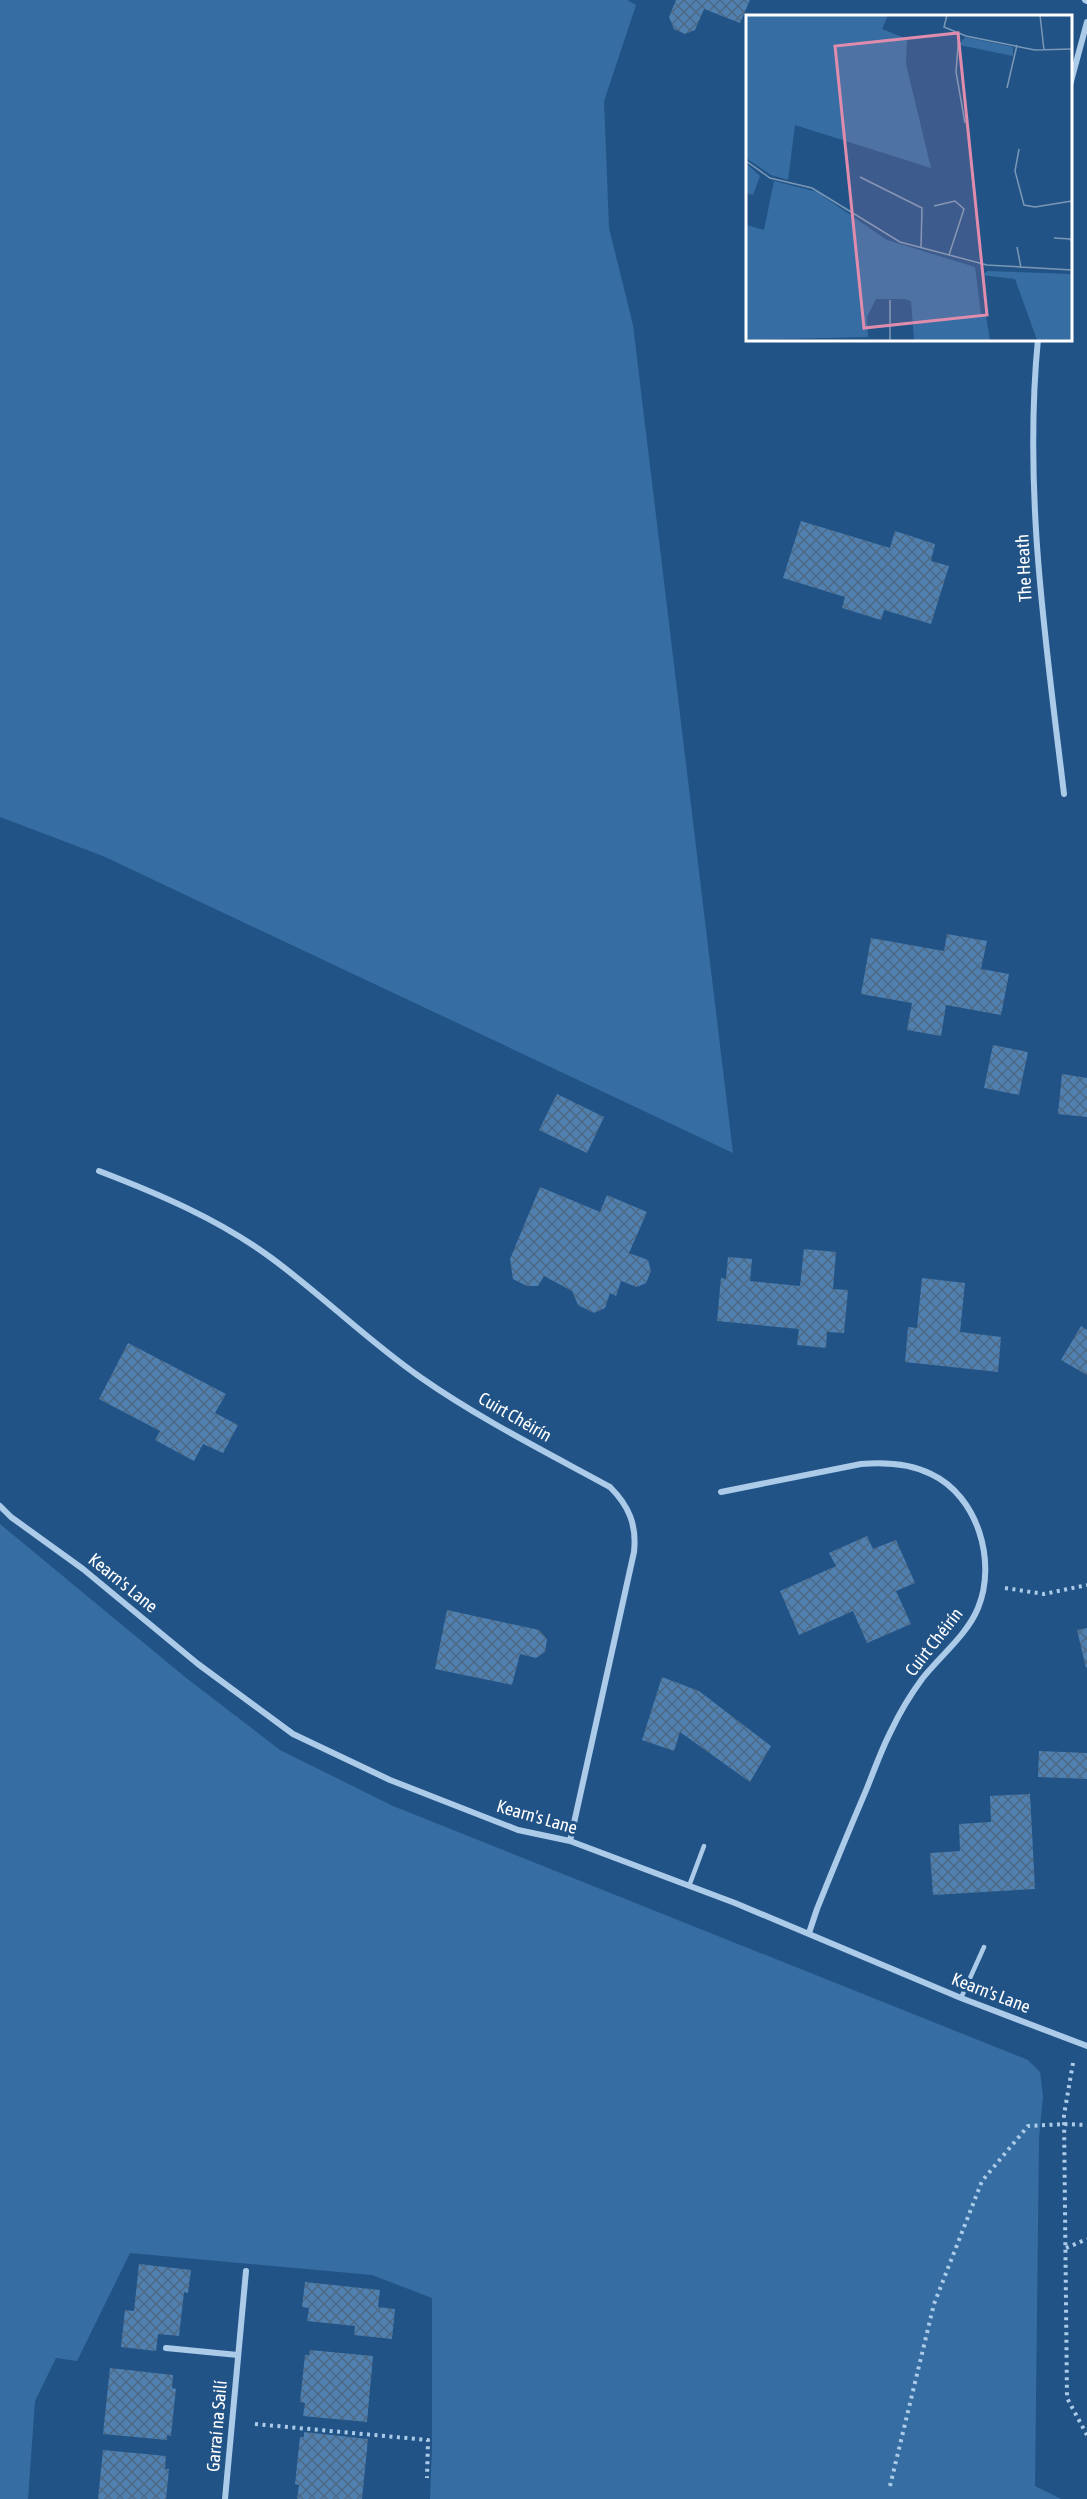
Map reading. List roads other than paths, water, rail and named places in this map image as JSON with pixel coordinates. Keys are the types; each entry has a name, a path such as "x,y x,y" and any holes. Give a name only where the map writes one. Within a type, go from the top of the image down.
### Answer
{"street":[{"path":"1072,81 1087,22"},
{"name":"The Heath","path":"1038,340 1033,455 1039,563 1045,650 1064,794"},
{"name":"Cuirt Chéirín","path":"99,1171 187,1207 234,1234 270,1257 419,1377 458,1402 610,1487 618,1496 634,1524 634,1552 570,1841"},
{"name":"Cuirt Chéirín","path":"721,1492 861,1464 883,1462 913,1467 933,1475 949,1486 965,1503 976,1522 983,1546 986,1568 984,1588 978,1608 966,1628 922,1679 891,1731 816,1909 809,1934"},
{"name":"Kearn's Lane","path":"0,1506 11,1517 83,1569 198,1664 293,1734 390,1780 518,1830 570,1841 689,1886 961,1998 1087,2046"},
{"name":"Garraí na Sailí","path":"225,2499 246,2271"},
{"name":"Garraí na Sailí","path":"166,2348 238,2355"}],"lane":[{"path":"689,1886 704,1846"},
{"path":"961,1998 984,1947"}]}
